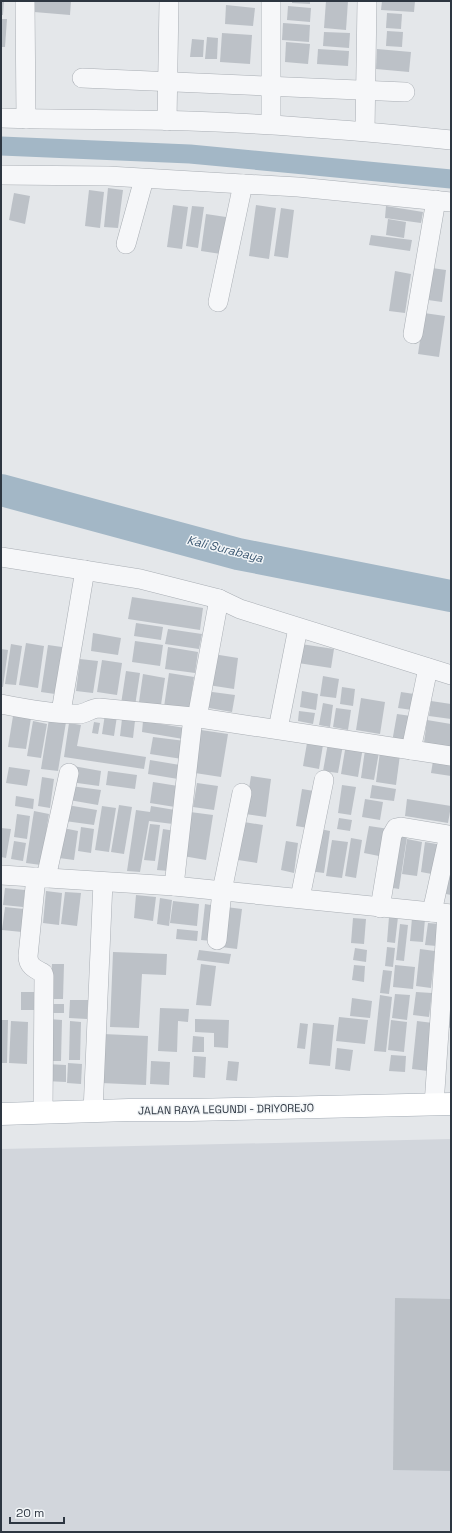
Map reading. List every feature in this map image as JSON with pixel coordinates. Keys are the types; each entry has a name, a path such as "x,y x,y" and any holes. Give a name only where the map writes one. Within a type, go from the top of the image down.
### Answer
{"main road":[{"name":"JALAN RAYA LEGUNDI - DRIYOREJO","path":"1,1114 442,1104"}],"street":[{"path":"25,1 26,119"},
{"path":"167,121 170,1"},
{"path":"271,1 271,124"},
{"path":"365,131 366,1"},
{"path":"82,78 168,83 405,92"},
{"path":"1,118 271,124 365,131 451,140"},
{"path":"1,175 108,176 243,184 444,201 413,334"},
{"path":"126,244 144,179"},
{"path":"218,302 243,184"},
{"path":"1,556 140,579 219,599 240,609 451,675"},
{"path":"61,712 85,570"},
{"path":"174,886 195,718 219,599"},
{"path":"278,730 298,628"},
{"path":"411,750 428,668"},
{"path":"1,704 27,709 80,714 93,708 99,708 195,718 451,756"},
{"path":"43,1113 44,976 43,973 31,966 28,962 28,956 41,878 69,773"},
{"path":"300,898 324,780"},
{"path":"217,940 222,891 242,793"},
{"path":"380,908 392,835 396,828 450,831 443,913 442,1104"},
{"path":"1,875 174,886 300,898 380,908 443,913"},
{"path":"93,1112 103,882"}],"shaded area":[{"path":"451,1139 451,1532 1,1532 1,1149"}],"building":[{"path":"1,1 4,1 3,15 1,15"},
{"path":"35,1 71,1 70,15 34,12"},
{"path":"292,1 310,1 310,4 292,3"},
{"path":"326,1 348,1 346,30 324,28"},
{"path":"382,1 415,1 414,12 381,10"},
{"path":"226,5 255,8 253,26 225,24"},
{"path":"288,6 311,8 310,22 287,20"},
{"path":"387,13 402,14 401,29 386,28"},
{"path":"1,19 7,19 5,47 1,47"},
{"path":"283,23 310,25 309,42 282,40"},
{"path":"387,31 403,32 402,47 386,46"},
{"path":"324,32 350,33 349,48 323,46"},
{"path":"222,33 252,35 250,64 220,62"},
{"path":"207,37 218,38 217,59 205,59"},
{"path":"192,39 204,40 203,57 190,57"},
{"path":"286,42 310,44 308,64 285,62"},
{"path":"318,49 349,51 348,66 317,64"},
{"path":"377,49 411,52 409,72 376,69"},
{"path":"108,188 123,190 118,228 104,227"},
{"path":"89,190 104,192 100,228 85,226"},
{"path":"14,193 30,196 25,224 9,220"},
{"path":"173,205 188,207 182,249 167,247"},
{"path":"256,205 276,208 269,259 249,256"},
{"path":"192,206 204,207 198,248 186,246"},
{"path":"386,206 423,212 421,223 385,218"},
{"path":"281,208 294,210 288,258 274,256"},
{"path":"206,214 226,217 221,254 201,251"},
{"path":"388,219 406,222 404,238 386,235"},
{"path":"371,235 412,240 410,251 369,245"},
{"path":"432,268 446,270 442,302 428,300"},
{"path":"395,271 411,274 405,313 389,311"},
{"path":"424,313 445,316 439,357 418,354"},
{"path":"132,597 203,608 200,630 128,619"},
{"path":"136,623 163,627 161,640 134,636"},
{"path":"168,629 202,634 199,649 165,644"},
{"path":"93,633 121,638 118,655 91,651"},
{"path":"135,641 163,645 160,666 132,662"},
{"path":"26,643 44,646 38,688 19,685"},
{"path":"11,644 22,646 16,685 5,684"},
{"path":"301,644 334,649 331,668 298,663"},
{"path":"48,645 62,647 55,694 41,692"},
{"path":"168,647 198,652 195,673 165,669"},
{"path":"1,649 8,650 3,687 1,687"},
{"path":"213,654 238,658 234,689 208,685"},
{"path":"80,659 98,661 93,693 76,691"},
{"path":"102,660 122,663 117,695 97,692"},
{"path":"126,671 140,673 135,706 121,704"},
{"path":"169,673 194,677 189,711 164,707"},
{"path":"143,674 165,678 161,705 139,702"},
{"path":"323,676 339,679 336,698 320,696"},
{"path":"342,687 355,689 353,706 340,704"},
{"path":"205,691 235,695 232,712 203,707"},
{"path":"302,691 318,694 316,710 300,707"},
{"path":"401,692 414,694 412,710 398,708"},
{"path":"361,698 385,702 380,734 356,730"},
{"path":"431,701 451,704 451,719 429,716"},
{"path":"323,703 333,705 330,727 319,725"},
{"path":"336,708 351,710 348,730 333,727"},
{"path":"299,711 315,713 313,724 298,721"},
{"path":"105,714 117,716 114,736 102,734"},
{"path":"397,714 411,716 407,744 392,742"},
{"path":"13,716 31,718 26,749 8,747"},
{"path":"49,719 66,722 58,771 41,769"},
{"path":"122,719 135,721 133,738 120,736"},
{"path":"427,720 451,724 451,748 424,743"},
{"path":"33,721 47,724 41,758 27,756"},
{"path":"143,721 185,728 183,739 142,732"},
{"path":"94,722 100,723 98,734 92,733"},
{"path":"69,723 81,725 77,746 146,757 144,769 64,757"},
{"path":"201,730 228,734 221,777 195,773"},
{"path":"153,737 185,741 182,759 150,754"},
{"path":"307,743 323,745 319,769 303,766"},
{"path":"328,743 343,745 338,773 323,771"},
{"path":"346,744 363,747 358,777 341,774"},
{"path":"365,750 379,752 374,780 361,778"},
{"path":"380,752 400,755 396,785 376,782"},
{"path":"434,755 451,758 451,776 431,773"},
{"path":"150,760 180,765 178,779 148,774"},
{"path":"73,766 101,771 99,786 70,782"},
{"path":"9,767 30,770 27,786 6,783"},
{"path":"108,771 137,775 135,789 106,785"},
{"path":"251,776 271,779 266,817 245,814"},
{"path":"42,777 54,779 50,808 38,806"},
{"path":"153,782 178,786 175,807 150,803"},
{"path":"197,783 218,786 214,810 193,807"},
{"path":"342,785 356,787 351,815 338,813"},
{"path":"372,785 396,789 394,801 370,798"},
{"path":"71,786 101,790 98,805 69,800"},
{"path":"302,789 314,791 308,828 296,826"},
{"path":"16,796 34,799 33,809 15,806"},
{"path":"365,799 383,802 380,820 362,817"},
{"path":"407,799 451,806 448,823 405,816"},
{"path":"67,805 97,810 94,825 65,821"},
{"path":"119,805 132,807 124,854 111,852"},
{"path":"102,806 116,808 109,852 95,850"},
{"path":"151,806 175,810 173,824 149,821 140,872 127,871 136,810 150,812"},
{"path":"34,811 49,814 41,865 26,863"},
{"path":"190,812 213,815 206,860 183,856"},
{"path":"17,814 30,816 27,839 14,837"},
{"path":"339,818 352,820 350,831 337,829"},
{"path":"244,822 263,825 257,863 238,860"},
{"path":"150,824 160,825 155,861 144,860"},
{"path":"369,826 389,829 384,857 364,853"},
{"path":"81,827 94,829 91,853 78,851"},
{"path":"1,828 11,829 6,858 1,857"},
{"path":"63,828 78,831 74,860 59,858"},
{"path":"315,828 330,831 324,873 309,871"},
{"path":"163,829 175,831 169,871 157,870"},
{"path":"395,835 407,837 399,889 387,887"},
{"path":"351,838 362,840 356,878 345,876"},
{"path":"407,839 422,842 417,876 402,874"},
{"path":"332,840 348,842 342,878 326,876"},
{"path":"14,841 26,843 23,861 11,859"},
{"path":"286,841 298,843 294,873 281,870"},
{"path":"425,842 442,845 437,875 421,872"},
{"path":"451,865 451,895 446,894"},
{"path":"5,888 25,890 23,907 3,905"},
{"path":"46,891 62,893 59,925 43,923"},
{"path":"65,892 81,893 77,926 61,924"},
{"path":"136,895 156,897 153,921 134,918"},
{"path":"160,898 172,900 169,926 157,924"},
{"path":"173,901 199,904 197,926 170,923"},
{"path":"205,904 216,906 211,941 201,940"},
{"path":"5,907 24,909 22,932 2,930"},
{"path":"226,907 242,909 237,949 221,947"},
{"path":"389,917 398,917 395,943 387,942"},
{"path":"353,918 366,919 364,944 351,943"},
{"path":"412,918 425,919 423,942 410,941"},
{"path":"428,923 440,924 437,946 425,945"},
{"path":"400,924 408,925 404,961 396,960"},
{"path":"177,929 198,931 197,941 176,939"},
{"path":"387,947 395,948 393,967 385,966"},
{"path":"355,948 367,950 366,962 353,960"},
{"path":"420,949 435,951 431,988 416,986"},
{"path":"199,950 231,954 229,964 197,960"},
{"path":"113,952 167,954 166,975 142,974 139,1028 110,1027"},
{"path":"52,964 64,964 63,999 50,999"},
{"path":"201,964 216,966 211,1006 196,1005"},
{"path":"354,965 365,966 364,982 352,980"},
{"path":"395,965 415,967 413,989 393,987"},
{"path":"383,970 392,971 389,994 380,993"},
{"path":"451,977 451,1028 444,1027"},
{"path":"21,992 35,992 34,1010 21,1010"},
{"path":"416,992 432,993 429,1017 413,1015"},
{"path":"395,994 410,995 407,1020 392,1018"},
{"path":"380,995 392,997 386,1052 374,1051"},
{"path":"352,998 372,1001 370,1018 350,1016"},
{"path":"70,1000 88,1000 87,1019 69,1018"},
{"path":"51,1004 64,1004 64,1013 51,1013"},
{"path":"160,1008 189,1009 188,1022 178,1021 177,1052 158,1051"},
{"path":"339,1017 368,1020 365,1044 336,1041"},
{"path":"49,1019 62,1020 61,1061 47,1061"},
{"path":"195,1019 229,1020 228,1048 214,1047 214,1033 195,1032"},
{"path":"1,1020 8,1020 7,1063 1,1063"},
{"path":"391,1020 407,1022 404,1052 388,1050"},
{"path":"11,1021 28,1022 27,1064 9,1063"},
{"path":"70,1021 81,1022 80,1060 69,1060"},
{"path":"417,1021 433,1023 428,1071 412,1069"},
{"path":"300,1023 308,1024 305,1049 297,1048"},
{"path":"313,1023 334,1025 330,1066 309,1064"},
{"path":"103,1034 148,1036 146,1085 101,1083"},
{"path":"193,1036 204,1037 204,1052 192,1052"},
{"path":"337,1048 353,1050 350,1071 335,1069"},
{"path":"391,1055 406,1056 405,1072 389,1071"},
{"path":"194,1056 206,1057 205,1078 193,1077"},
{"path":"151,1061 170,1062 169,1085 150,1084"},
{"path":"228,1061 239,1062 237,1081 226,1080"},
{"path":"68,1063 82,1064 81,1084 67,1083"},
{"path":"46,1064 66,1065 66,1082 45,1081"},
{"path":"395,1298 451,1299 451,1471 393,1470"}],"waterway":[{"path":"1,146 190,154 451,179"},
{"name":"Kali Surabaya","path":"1,490 238,554 451,596"}]}
